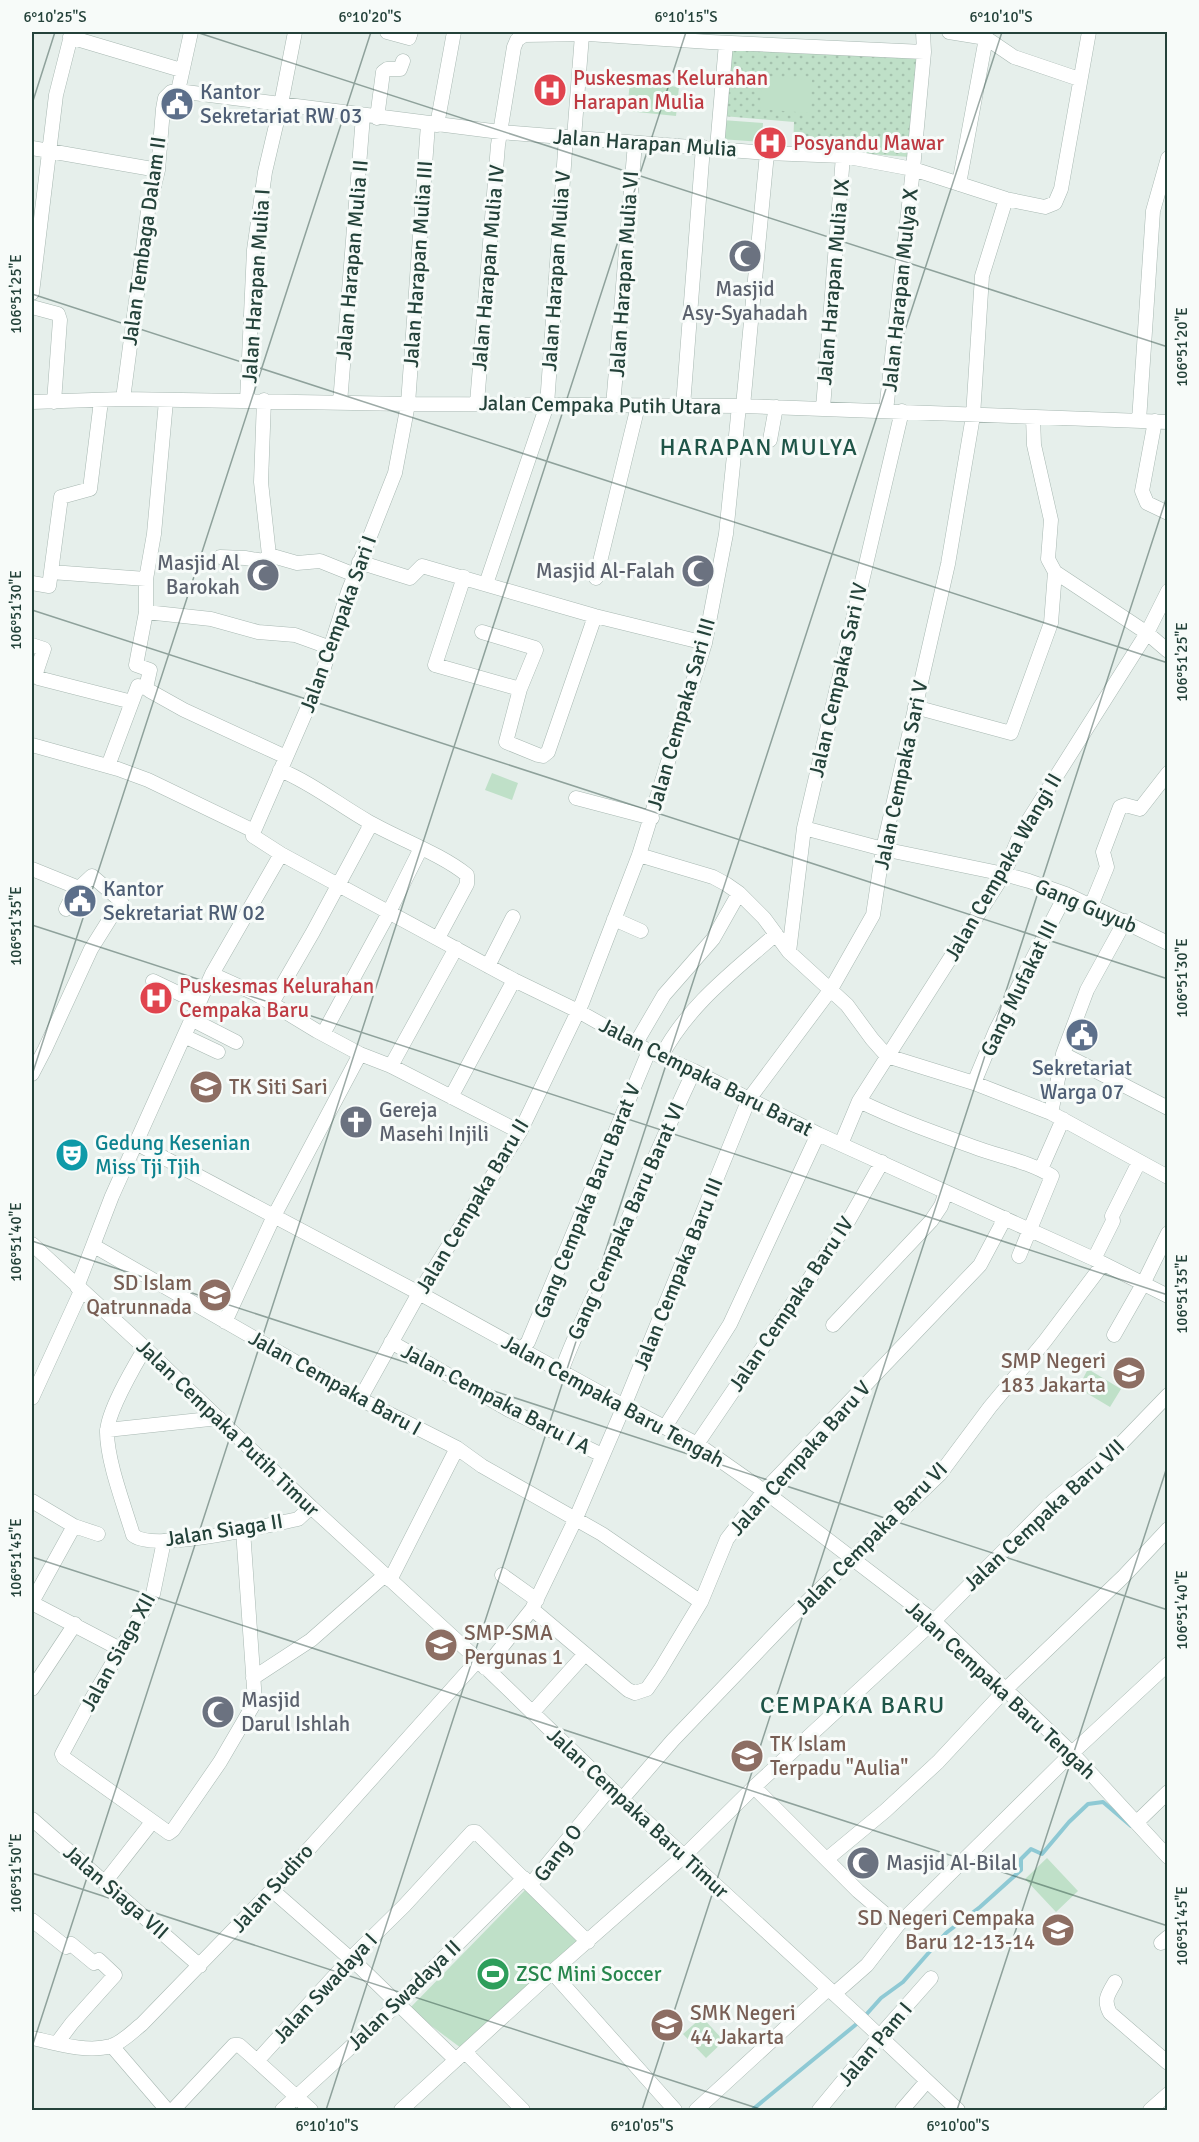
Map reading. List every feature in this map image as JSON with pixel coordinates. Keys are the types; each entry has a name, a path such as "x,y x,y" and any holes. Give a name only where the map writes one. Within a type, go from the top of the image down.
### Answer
{"street":[{"name":"Jalan Tembaga Dalam II","path":"123,399 148,211 158,170 165,98 171,92 178,91 191,32"},
{"name":"Jalan Harapan Mulia I","path":"247,401 254,250 265,172 295,32"},
{"path":"387,32 410,35"},
{"name":"Jalan Harapan Mulia III","path":"408,404 432,125 454,32"},
{"name":"Jalan Harapan Mulya X","path":"886,411 914,169 924,52 923,32"},
{"path":"949,32 986,38 1014,57 1079,79 1089,32"},
{"path":"32,293 56,96 71,34 182,70"},
{"path":"586,34 711,37 726,43 749,38 924,52"},
{"name":"Jalan Harapan Mulia IV","path":"477,403 500,132 517,40 524,35 586,34"},
{"name":"Jalan Harapan Mulia V","path":"486,584 547,405 570,138 586,34"},
{"path":"959,184 986,38"},
{"path":"683,406 710,147 726,43"},
{"name":"Jalan Harapan Mulia II","path":"340,403 370,117 382,72 387,69 400,69 404,61"},
{"name":"Jalan Harapan Mulia","path":"281,104 500,132 767,153 843,156 914,169 1005,200 1045,207 1055,203 1061,189 1079,79"},
{"path":"178,91 281,104"},
{"name":"Jalan Harapan Mulia VI","path":"613,406 634,143"},
{"path":"32,148 158,170"},
{"name":"Jalan Cempaka Sari III","path":"578,1011 652,818 705,643 726,534 767,153"},
{"name":"Jalan Harapan Mulia IX","path":"823,408 843,156"},
{"path":"1139,421 1153,211 1167,158"},
{"name":"Jalan Cempaka Sari V","path":"749,1099 831,989 873,915 883,849 948,564 973,416 982,276 1005,200"},
{"path":"32,307 52,311 58,314 60,320 54,402"},
{"name":"Jalan Cempaka Putih Utara","path":"32,402 123,399 741,406 1161,422"},
{"path":"146,688 150,670 138,667 136,663 146,612 146,579 154,534 166,400"},
{"path":"220,557 264,561 269,555 261,482 264,400"},
{"path":"32,583 49,586 51,584 61,496 90,489 101,401"},
{"name":"Jalan Cempaka Sari I","path":"254,835 332,648 357,568 395,473 408,404"},
{"path":"596,578 638,406"},
{"path":"770,440 776,407"},
{"name":"Jalan Cempaka Sari IV","path":"789,952 804,828 902,411"},
{"path":"915,707 1011,733 1051,623 1054,572 1048,560 1051,520 1034,445 1033,417"},
{"path":"1161,422 1142,491 1147,503 1167,513"},
{"path":"269,555 297,563 320,561 410,578 422,566 595,615 705,643"},
{"path":"51,572 146,579"},
{"path":"1054,572 1147,633 1167,651"},
{"path":"464,577 435,665 520,689"},
{"name":"Jalan Cempaka Wangi II","path":"841,1144 859,1101 1004,874 1021,832 1147,633 1167,591"},
{"path":"146,612 211,619 258,632 295,635 332,648"},
{"path":"482,632 536,650 520,689 506,742 543,756 548,752 595,615"},
{"path":"32,645 44,649 36,673 38,678 132,702"},
{"path":"108,766 137,687 146,688 283,764 297,777 371,824 421,848 465,873 468,877 467,884 438,938"},
{"name":"Jalan Cempaka Baru Barat","path":"32,745 108,766 168,789 254,835 281,854 655,1054 694,1071 818,1134 1005,1218 1030,1232 1099,1261 1167,1296"},
{"path":"1091,906 1107,867 1103,852 1120,807 1125,805 1140,809 1167,773"},
{"path":"576,798 652,818"},
{"path":"272,1003 371,824"},
{"name":"Gang Guyub","path":"804,828 883,849 1004,874 1066,894 1167,943"},
{"path":"323,1034 421,848"},
{"path":"32,1398 35,1381 79,1289 112,1196 191,1019 213,974 281,854"},
{"path":"639,855 713,877 739,893 764,918 789,952 847,1005 887,1056 974,1083 1057,1116 1167,1178"},
{"path":"32,869 78,888"},
{"path":"32,1074 91,950 121,903 119,897 99,880 90,876 78,888 66,909"},
{"path":"636,1043 664,995 713,939 739,893"},
{"name":"Gang Mufakat III","path":"974,1083 996,1030 1066,894"},
{"path":"488,966 513,917"},
{"path":"614,919 641,931"},
{"path":"1019,1256 1030,1232 1047,1172 1057,1116 1063,1054 1087,990 1125,921"},
{"name":"Gang Cempaka Baru Barat V","path":"522,1349 528,1342 655,1054 706,995 776,934"},
{"path":"391,1066 456,948"},
{"path":"213,974 253,992 360,1054 391,1066 520,1132"},
{"path":"451,1097 514,980"},
{"path":"153,981 199,1003"},
{"name":"Jalan Cempaka Baru II","path":"360,1399 419,1293 520,1132 578,1011"},
{"path":"191,1019 236,1042"},
{"path":"184,1036 218,1052"},
{"path":"225,1322 274,1216 360,1054"},
{"path":"1063,1054 1167,1107"},
{"name":"Gang Cempaka Baru Barat VI","path":"561,1372 574,1336 607,1268 638,1193 694,1071"},
{"name":"Jalan Cempaka Baru III","path":"482,1664 534,1604 576,1518 749,1099"},
{"path":"859,1101 894,1117 976,1148 1047,1172"},
{"path":"665,1427 730,1324 818,1134"},
{"name":"Jalan Cempaka Baru Tengah","path":"136,1143 697,1444 764,1491 934,1621 1071,1753 1167,1857"},
{"name":"Jalan Cempaka Baru IV","path":"697,1444 846,1225 882,1162"},
{"name":"Jalan Cempaka Baru VI","path":"622,1799 673,1740 789,1618 940,1474 990,1407 1045,1341 1099,1261 1113,1221 1112,1216 1139,1162"},
{"path":"833,1325 931,1221 941,1206 946,1192"},
{"name":"Jalan Cempaka Baru V","path":"502,1575 585,1654 628,1690 640,1692 646,1689 701,1602 727,1539 764,1491 980,1265 1005,1218"},
{"path":"1114,1335 1143,1284 1167,1233"},
{"name":"Jalan Cempaka Putih Timur","path":"32,1244 424,1612"},
{"name":"Jalan Cempaka Baru I","path":"94,1246 360,1399 456,1448 482,1466 576,1518 701,1602"},
{"name":"Jalan Cempaka Baru I A","path":"391,1342 509,1410 602,1455"},
{"path":"145,1348 128,1377 107,1430 219,1418"},
{"name":"Jalan Cempaka Baru VII","path":"402,2110 552,1972 684,1856 754,1787 934,1621 1054,1500 1109,1456 1165,1404"},
{"name":"Jalan Siaga II","path":"107,1430 112,1461 133,1534 141,1540 164,1541 243,1530 298,1519 311,1507"},
{"path":"253,1678 311,1640 387,1578 456,1448"},
{"path":"32,1501 74,1526 99,1534"},
{"path":"74,1526 32,1602 120,1649"},
{"path":"827,1859 885,1811 938,1762 1006,1689 1124,1576 1167,1529"},
{"path":"105,1882 152,1822 166,1833 173,1830 220,1762 255,1702 243,1530"},
{"name":"Jalan Siaga XII","path":"152,1822 64,1758 62,1751 153,1594 164,1541"},
{"name":"Jalan Cempaka Baru Timur","path":"424,1612 482,1664 610,1788 958,2110"},
{"path":"32,1689 75,1624"},
{"path":"532,1713 585,1654"},
{"name":"Jalan Sudiro","path":"112,2046 142,2024 200,1966 482,1664"},
{"path":"696,2110 831,1991 867,1965 898,1925 1071,1753 1167,1664"},
{"path":"754,1787 858,1891 898,1925"},
{"name":"Gang O","path":"588,1942 527,1881 610,1788"},
{"path":"1139,1825 1167,1792"},
{"name":"Jalan Siaga VII","path":"32,1819 200,1966"},
{"name":"Jalan Swadaya I","path":"173,2110 234,2045 239,2045 257,2061 470,1833 476,1832 527,1881"},
{"name":"Jalan Swadaya II","path":"282,2110 527,1881"},
{"path":"272,1890 397,2003 523,2110"},
{"path":"32,1920 66,1947 71,1944 94,1962 99,1960 115,1975 57,2043"},
{"path":"552,1972 675,2110"},
{"name":"Jalan Pam I","path":"822,2110 931,1978"},
{"path":"1115,1982 1106,1998 1106,2006 1110,2013 1167,2063"},
{"path":"32,2038 82,2047 112,2046 167,2110"},
{"path":"257,2061 311,2110"},
{"path":"902,2110 927,2081"},
{"path":"1150,2110 1167,2094"}],"green space":[{"path":"730,46 918,58 909,157 793,148 794,122 723,116"},
{"path":"762,76 812,80 809,113 760,109"},
{"path":"630,82 679,87 676,116 627,111"},
{"path":"722,120 763,123 762,142 720,139"},
{"path":"492,773 518,783 512,800 485,790"},
{"path":"1088,1369 1121,1389 1110,1407 1078,1388"},
{"path":"1047,1858 1078,1891 1056,1912 1025,1879"},
{"name":"ZSC Mini Soccer","path":"527,1888 580,1940 461,2048 409,2009"},
{"path":"702,2017 724,2041 706,2058 683,2034"}],"waterway":[{"path":"864,2017 881,1998 903,1982 946,1933 980,1907 1021,1870 1021,1859 1031,1849 1042,1854 1088,1804 1103,1802 1131,1826"},
{"path":"752,2110 859,2022"}],"place":[{"name":"Puskesmas Kelurahan Harapan Mulia","path":"550,90"},
{"name":"Kantor Sekretariat RW 03","path":"177,104"},
{"name":"Posyandu Mawar","path":"770,143"},
{"name":"Masjid Asy-Syahadah","path":"745,256"},
{"name":"Masjid Al-Falah","path":"698,571"},
{"name":"Masjid Al Barokah","path":"263,575"},
{"name":"Kantor Sekretariat RW 02","path":"80,901"},
{"name":"Puskesmas Kelurahan Cempaka Baru","path":"156,998"},
{"name":"Sekretariat Warga 07","path":"1082,1035"},
{"name":"TK Siti Sari","path":"206,1087"},
{"name":"Gereja Masehi Injili","path":"356,1122"},
{"name":"Gedung Kesenian Miss Tji Tjih","path":"72,1155"},
{"name":"SD Islam Qatrunnada","path":"215,1295"},
{"name":"SMP Negeri 183 Jakarta","path":"1129,1373"},
{"name":"SMP-SMA Pergunas 1","path":"441,1645"},
{"name":"Masjid Darul Ishlah","path":"218,1712"},
{"name":"TK Islam Terpadu \"Aulia\"","path":"747,1756"},
{"name":"Masjid Al-Bilal","path":"863,1863"},
{"name":"SD Negeri Cempaka Baru 12-13-14","path":"1058,1930"},
{"name":"ZSC Mini Soccer","path":"493,1974"},
{"name":"SMK Negeri 44 Jakarta","path":"667,2025"}],"district":[{"name":"HARAPAN MULYA","path":"759,447"},
{"name":"CEMPAKA BARU","path":"853,1705"}]}
